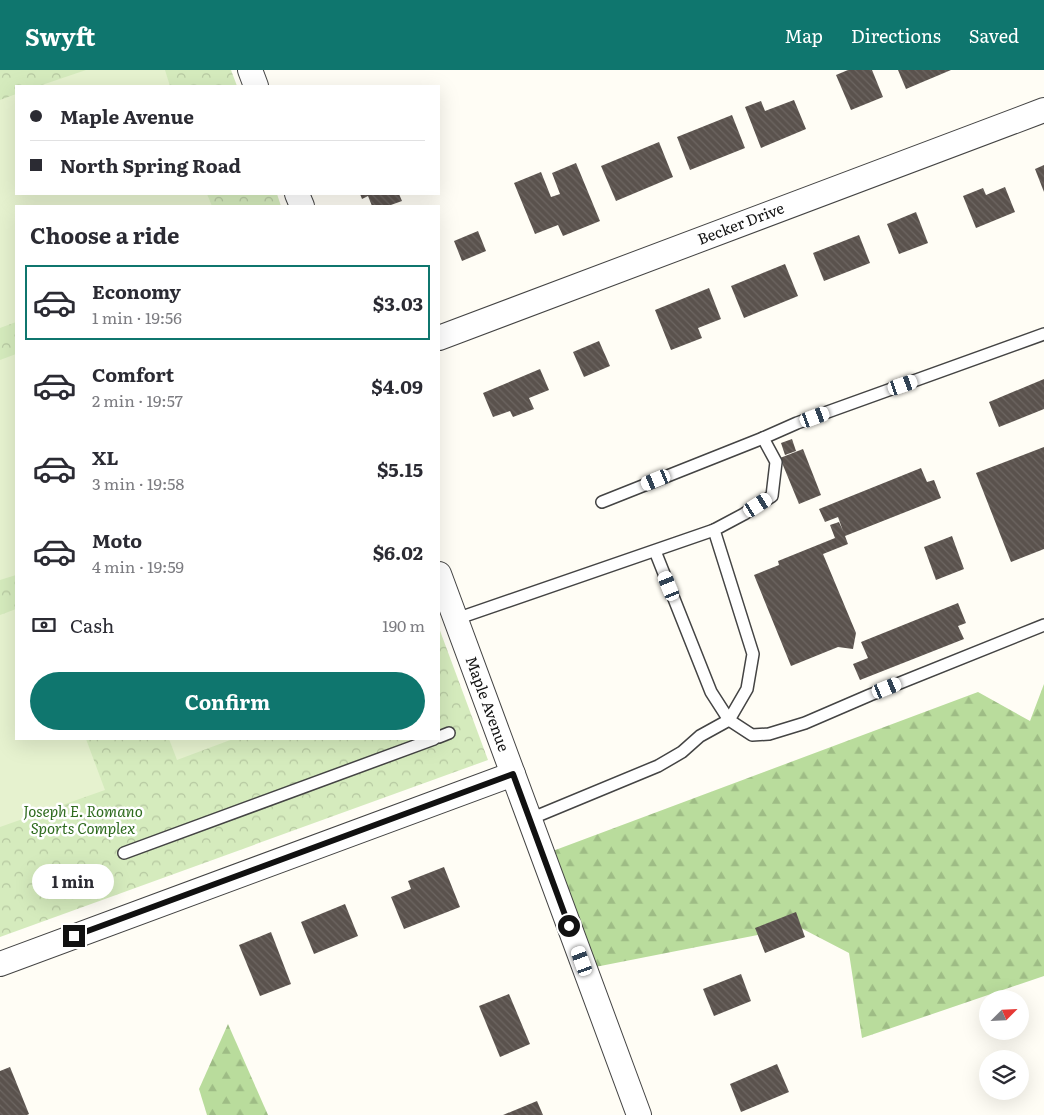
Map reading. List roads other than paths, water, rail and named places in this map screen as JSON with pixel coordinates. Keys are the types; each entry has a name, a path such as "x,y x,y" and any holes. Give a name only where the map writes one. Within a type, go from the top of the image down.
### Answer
{"street":[{"path":"250,70 256,85"},
{"name":"Becker Drive","path":"440,338 1044,110"},
{"name":"Maple Avenue","path":"440,577 639,1115"},
{"path":"0,964 513,774"}],"lane":[{"path":"602,502 797,423 1044,334"},
{"path":"456,619 714,530 744,514 772,496 776,462 763,438"},
{"path":"530,820 658,766 682,752 700,736 729,720 747,689 753,654 714,530"},
{"path":"655,551 711,692 729,720 752,735 769,734 805,723 1044,625"},
{"path":"124,853 431,740"}],"park label":[{"name":"Joseph E. Romano Sports Complex","path":"83,820"}]}
